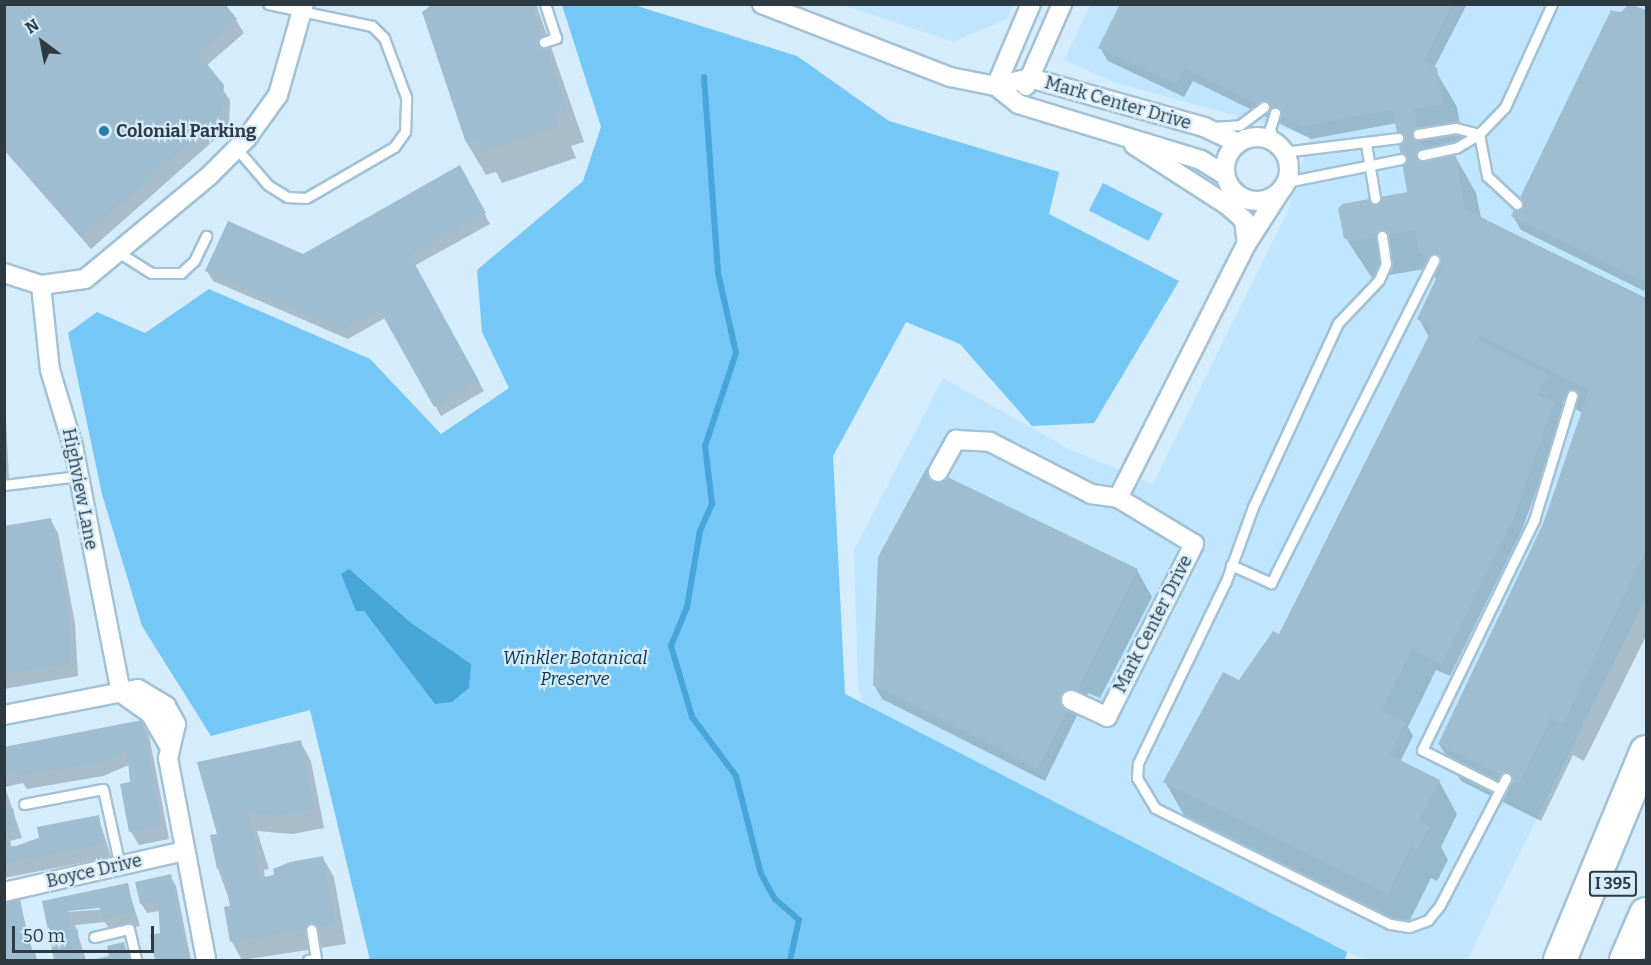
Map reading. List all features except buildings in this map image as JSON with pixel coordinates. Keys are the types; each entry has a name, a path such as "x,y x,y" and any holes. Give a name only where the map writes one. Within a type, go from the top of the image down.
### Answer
{"highway":[{"path":"1560,960 1647,752"},
{"name":"I 395","path":"1579,960 1647,808"},
{"path":"1626,960 1647,914"}],"street":[{"name":"Mark Center Drive","path":"762,4 950,77 996,86 1030,78 1204,127 1239,143"},
{"path":"996,86 1031,4"},
{"path":"1018,105 1062,4"},
{"path":"4,273 41,285 85,279 122,254 237,149 278,95 304,8"},
{"name":"Mark Center Drive","path":"996,86 1018,105 1201,160 1225,175"},
{"name":"Mark Center Drive","path":"1123,137 1227,204 1244,220 1247,243"},
{"path":"1118,498 1247,243 1284,186 1278,147 1256,137 1239,143 1227,157 1225,175 1233,191 1248,200 1266,200 1284,186"},
{"name":"Highview Lane","path":"41,285 50,370 78,476 121,693"},
{"name":"Mark Center Drive","path":"938,472 956,441 990,442 1091,494 1118,498 1194,544 1107,717 1071,700"},
{"path":"4,715 121,693 150,713 168,744 184,851 206,960"},
{"name":"Boyce Drive","path":"4,892 184,851"}],"lane":[{"path":"237,149 268,185 287,197 306,198 394,147 405,132 406,97 384,38 372,26 304,8 268,4"},
{"path":"544,42 556,38 545,4"},
{"path":"1422,155 1456,148 1479,134 1504,107 1552,4"},
{"path":"1204,127 1240,125 1264,107"},
{"path":"1275,112 1270,129 1278,147 1365,144 1398,138"},
{"path":"1418,134 1456,128 1479,134"},
{"path":"1479,134 1487,176 1517,204"},
{"path":"1365,144 1375,198"},
{"path":"1284,186 1370,169 1401,159"},
{"path":"122,254 153,273 181,273 194,261 206,236"},
{"path":"1382,236 1386,264 1379,280 1338,323 1231,565 1138,763 1143,795 1155,808 1390,924 1409,927 1428,920 1440,905 1506,778"},
{"path":"1231,565 1271,583 1434,260"},
{"path":"1500,789 1422,750 1534,520 1572,396"},
{"path":"4,485 78,476"},
{"path":"24,804 103,789 120,866"},
{"path":"94,937 129,929 136,960"},
{"path":"308,960 316,959 311,929"}],"shaded area":[{"path":"843,5 1013,5 1007,19 953,42"},
{"path":"1090,5 1646,5 1646,597 1467,960 1367,960 1347,952 864,704 858,689 854,550 943,378 1069,449 1153,484 1288,210 1310,136 1116,83 1064,60"},
{"path":"349,569 411,623 471,664 469,688 452,702 435,704 364,611 356,611 341,574"}],"green space":[{"name":"Winkler Botanical Preserve","path":"562,5 634,5 797,56 889,121 1059,172 1049,214 1179,281 1094,423 1032,426 960,344 906,322 833,456 845,694 1347,952 1345,960 370,960 310,710 211,736 142,626 102,494 68,333 97,312 145,333 209,289 370,359 441,434 509,388 482,332 477,270 583,181 601,127"},
{"path":"1103,183 1163,213 1149,241 1089,211"}],"waterway":[{"path":"704,77 718,273 736,353 705,446 712,504 700,531 687,607 671,646 692,717 736,776 761,874 775,899 799,920 790,960"}],"place":[{"name":"Colonial Parking","path":"104,131"}]}
